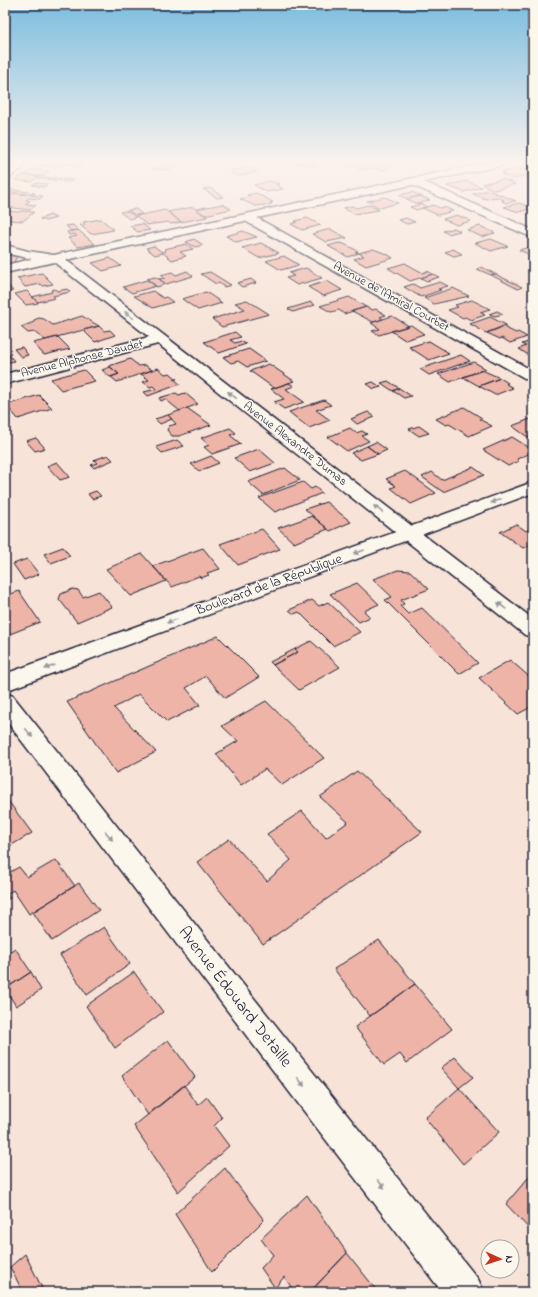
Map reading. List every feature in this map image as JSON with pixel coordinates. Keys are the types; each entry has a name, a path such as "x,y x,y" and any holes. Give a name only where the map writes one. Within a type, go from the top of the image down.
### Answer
{"street":[{"path":"5,270 227,223"},
{"name":"Avenue de l'Amiral Courbet","path":"256,223 533,377"},
{"path":"507,223 533,234"},
{"path":"5,249 27,255 57,259"},
{"name":"Avenue Alexandre Dumas","path":"57,259 533,630"},
{"name":"Avenue Alphonse Daudet","path":"5,379 160,339"},
{"name":"Boulevard de la République","path":"5,683 533,487"},
{"name":"Avenue Édouard Detaille","path":"5,702 465,1292"}],"building":[{"path":"84,223 105,223 114,230 91,234 80,225 85,224"},
{"path":"144,223 164,223 147,225"},
{"path":"295,223 316,223 321,225 302,230 291,224"},
{"path":"451,223 466,223 457,225"},
{"path":"142,224 150,230 138,232 130,226"},
{"path":"73,225 78,230 71,231 66,226"},
{"path":"480,226 495,233 482,237 467,230"},
{"path":"454,228 460,231 448,234 443,231"},
{"path":"330,229 347,238 326,242 312,234"},
{"path":"78,230 95,244 78,247 68,238 77,236 75,234 69,235 67,232"},
{"path":"243,231 257,237 236,242 226,236"},
{"path":"194,239 203,245 195,247 186,242"},
{"path":"491,239 508,246 491,251 475,243"},
{"path":"261,243 279,253 259,258 242,248"},
{"path":"339,243 358,251 355,252 359,253 348,257 328,246"},
{"path":"186,244 193,249 180,252 186,256 172,260 162,252 166,251 164,249"},
{"path":"154,246 163,253 155,255 146,248"},
{"path":"533,246 533,256 519,250"},
{"path":"373,249 393,258 366,266 354,259 364,256 359,253"},
{"path":"453,249 462,254 454,256 445,252"},
{"path":"5,254 17,257 13,263 5,265"},
{"path":"284,256 299,265 281,270 266,261"},
{"path":"110,258 121,266 103,271 92,263"},
{"path":"405,263 423,273 427,271 433,274 410,281 388,268"},
{"path":"482,267 495,274 491,275 477,269"},
{"path":"306,268 322,278 297,285 286,278 294,276 289,273"},
{"path":"187,271 193,276 166,284 159,279 165,278 161,275 172,272 176,275"},
{"path":"210,272 231,285 224,287 219,283 216,284 201,274"},
{"path":"42,273 53,284 43,286 41,284 25,287 17,278"},
{"path":"433,274 439,277 427,281 421,278"},
{"path":"495,274 522,287 518,289 491,275"},
{"path":"155,277 166,284 157,287 147,279"},
{"path":"251,279 256,283 242,287 237,283"},
{"path":"147,280 156,286 132,293 123,287"},
{"path":"327,281 342,290 323,296 308,287"},
{"path":"5,282 13,291 5,292"},
{"path":"440,282 448,286 421,297 404,287 413,284 420,288"},
{"path":"453,288 469,296 434,304 424,298"},
{"path":"55,289 57,291 67,289 70,292 53,296 55,298 38,302 32,297 52,292 51,290"},
{"path":"27,291 38,303 26,305 15,294"},
{"path":"153,291 163,298 166,297 173,302 153,308 134,296"},
{"path":"206,292 222,303 198,310 182,299"},
{"path":"349,297 366,307 344,314 339,310 331,312 320,306"},
{"path":"247,300 269,314 222,327 212,319 245,309 235,303"},
{"path":"472,300 490,309 480,312 485,315 471,320 465,317 463,318 448,310 458,307 455,305"},
{"path":"311,302 315,305 293,312 288,309"},
{"path":"366,307 372,310 376,309 386,315 380,317 383,319 373,322 352,311"},
{"path":"497,311 503,314 495,316 489,314"},
{"path":"82,316 99,326 45,340 34,332 28,333 21,327 34,322 34,320 39,318 44,319 53,325"},
{"path":"392,316 409,326 379,335 372,331 380,329 371,323"},
{"path":"490,317 506,325 486,333 470,324"},
{"path":"411,325 424,334 405,340 391,331"},
{"path":"99,326 104,331 110,330 115,335 95,342 83,330"},
{"path":"503,327 527,337 510,343 502,338 500,339 487,333"},
{"path":"235,332 241,337 230,340 235,343 241,341 246,344 219,353 204,342"},
{"path":"58,337 70,349 44,355 33,343"},
{"path":"429,341 449,353 429,360 409,347"},
{"path":"531,341 533,342 533,358 519,349 526,346 522,344"},
{"path":"22,347 28,355 21,357 14,349"},
{"path":"249,349 266,361 247,367 238,361 231,363 223,357"},
{"path":"5,350 14,361 5,363"},
{"path":"461,355 470,361 429,375 420,369"},
{"path":"130,359 139,366 145,365 152,370 117,382 111,377 119,374 109,366"},
{"path":"474,362 486,369 450,382 438,374"},
{"path":"269,364 294,381 274,388 250,371"},
{"path":"110,367 119,374 110,377 102,370"},
{"path":"158,368 165,374 170,373 180,384 148,396 144,392 156,389 153,386 150,387 143,382 149,380 141,374"},
{"path":"84,370 95,381 61,390 51,379"},
{"path":"482,370 500,378 479,386 463,377"},
{"path":"500,378 513,388 495,395 479,386"},
{"path":"388,381 399,388 393,391 381,383"},
{"path":"373,382 381,387 374,389 367,384"},
{"path":"289,383 294,386 286,389 304,402 284,409 274,402 284,399 271,389"},
{"path":"399,388 411,396 404,398 393,391"},
{"path":"176,393 179,395 185,393 198,404 180,411 165,399 161,401 159,398"},
{"path":"39,395 52,408 18,419 6,405"},
{"path":"324,400 331,405 316,410 330,420 309,428 289,412"},
{"path":"464,407 482,418 479,419 492,426 469,436 449,424 446,425 436,419"},
{"path":"187,408 211,425 179,436 172,436 167,430 169,426 176,424 168,415"},
{"path":"368,412 375,417 357,424 351,419"},
{"path":"168,415 172,419 160,424 155,419"},
{"path":"533,418 532,440 512,426"},
{"path":"419,426 429,433 419,436 409,429"},
{"path":"230,428 236,433 230,435 241,444 212,454 204,447 209,445 201,438"},
{"path":"350,428 356,433 362,431 367,434 362,436 369,441 347,451 328,437"},
{"path":"512,437 533,450 533,452 517,459 519,461 508,466 483,450"},
{"path":"36,438 45,448 35,451 26,441"},
{"path":"177,440 184,446 162,453 156,447"},
{"path":"376,442 387,450 378,454 367,446"},
{"path":"367,446 378,454 361,460 351,453"},
{"path":"259,449 275,463 250,472 234,458"},
{"path":"108,455 113,460 94,468 91,465 97,463 94,460"},
{"path":"211,456 219,463 199,471 191,464"},
{"path":"57,462 70,477 60,480 47,466"},
{"path":"473,467 484,475 443,492 422,477 432,472 442,480"},
{"path":"285,468 300,480 263,495 248,482"},
{"path":"405,471 436,493 411,504 391,488 396,486 386,479"},
{"path":"303,482 311,489 315,487 322,493 275,512 259,498"},
{"path":"96,491 101,496 92,499 88,494"},
{"path":"326,502 351,522 330,531 305,509"},
{"path":"312,516 328,529 294,543 278,528"},
{"path":"516,524 526,531 533,527 533,544 523,548 500,532"},
{"path":"262,529 280,549 238,565 220,544"},
{"path":"63,547 70,556 51,563 44,554"},
{"path":"203,548 220,569 207,573 209,575 201,578 199,576 172,587 153,566"},
{"path":"142,554 166,581 131,596 106,569"},
{"path":"27,559 39,574 24,580 13,564"},
{"path":"398,570 410,571 429,589 401,600 404,604 400,606 408,614 422,608 478,663 459,674 385,600 392,597 373,579"},
{"path":"357,583 379,604 364,611 370,617 359,622 330,594"},
{"path":"73,589 78,590 83,597 99,591 112,607 77,622 59,599 61,594"},
{"path":"19,591 40,622 5,636 5,596"},
{"path":"312,600 319,606 328,602 360,632 333,646 299,612 294,614 289,610"},
{"path":"218,636 259,677 225,698 206,676 186,688 200,705 167,722 139,694 114,708 156,752 116,773 67,702"},
{"path":"311,641 340,667 299,690 273,665 298,652 295,649"},
{"path":"295,649 298,652 273,665 270,662"},
{"path":"510,660 533,680 533,706 518,714 479,678"},
{"path":"266,701 324,758 282,785 265,769 241,785 216,754 238,741 222,726"},
{"path":"357,771 422,832 263,944 197,862 229,839 267,881 291,860 267,834 302,811 326,838 348,822 320,797"},
{"path":"6,798 32,833 5,849 5,799"},
{"path":"56,860 75,886 29,914 13,890 7,894 10,898 5,901 5,875 19,867 27,877"},
{"path":"79,883 99,910 52,941 33,912"},
{"path":"104,927 130,964 87,995 60,955"},
{"path":"379,940 415,984 370,1016 334,969"},
{"path":"15,948 31,972 5,989 5,955"},
{"path":"31,972 41,990 16,1006 5,989"},
{"path":"134,972 163,1012 115,1048 86,1006"},
{"path":"415,984 452,1029 407,1063 400,1054 384,1065 355,1027"},
{"path":"168,1040 195,1077 148,1115 122,1076"},
{"path":"455,1057 473,1077 459,1088 441,1068"},
{"path":"184,1085 198,1105 207,1097 222,1118 214,1126 229,1146 178,1192 134,1126"},
{"path":"459,1088 499,1132 463,1164 425,1118"},
{"path":"225,1168 264,1220 212,1272 175,1214"},
{"path":"533,1172 533,1233 506,1204"},
{"path":"307,1195 347,1253 310,1292 295,1292 284,1277 275,1288 261,1268 273,1255 261,1239"},
{"path":"347,1253 378,1292 310,1292"},
{"path":"25,1254 44,1292 23,1292 10,1267"}]}
